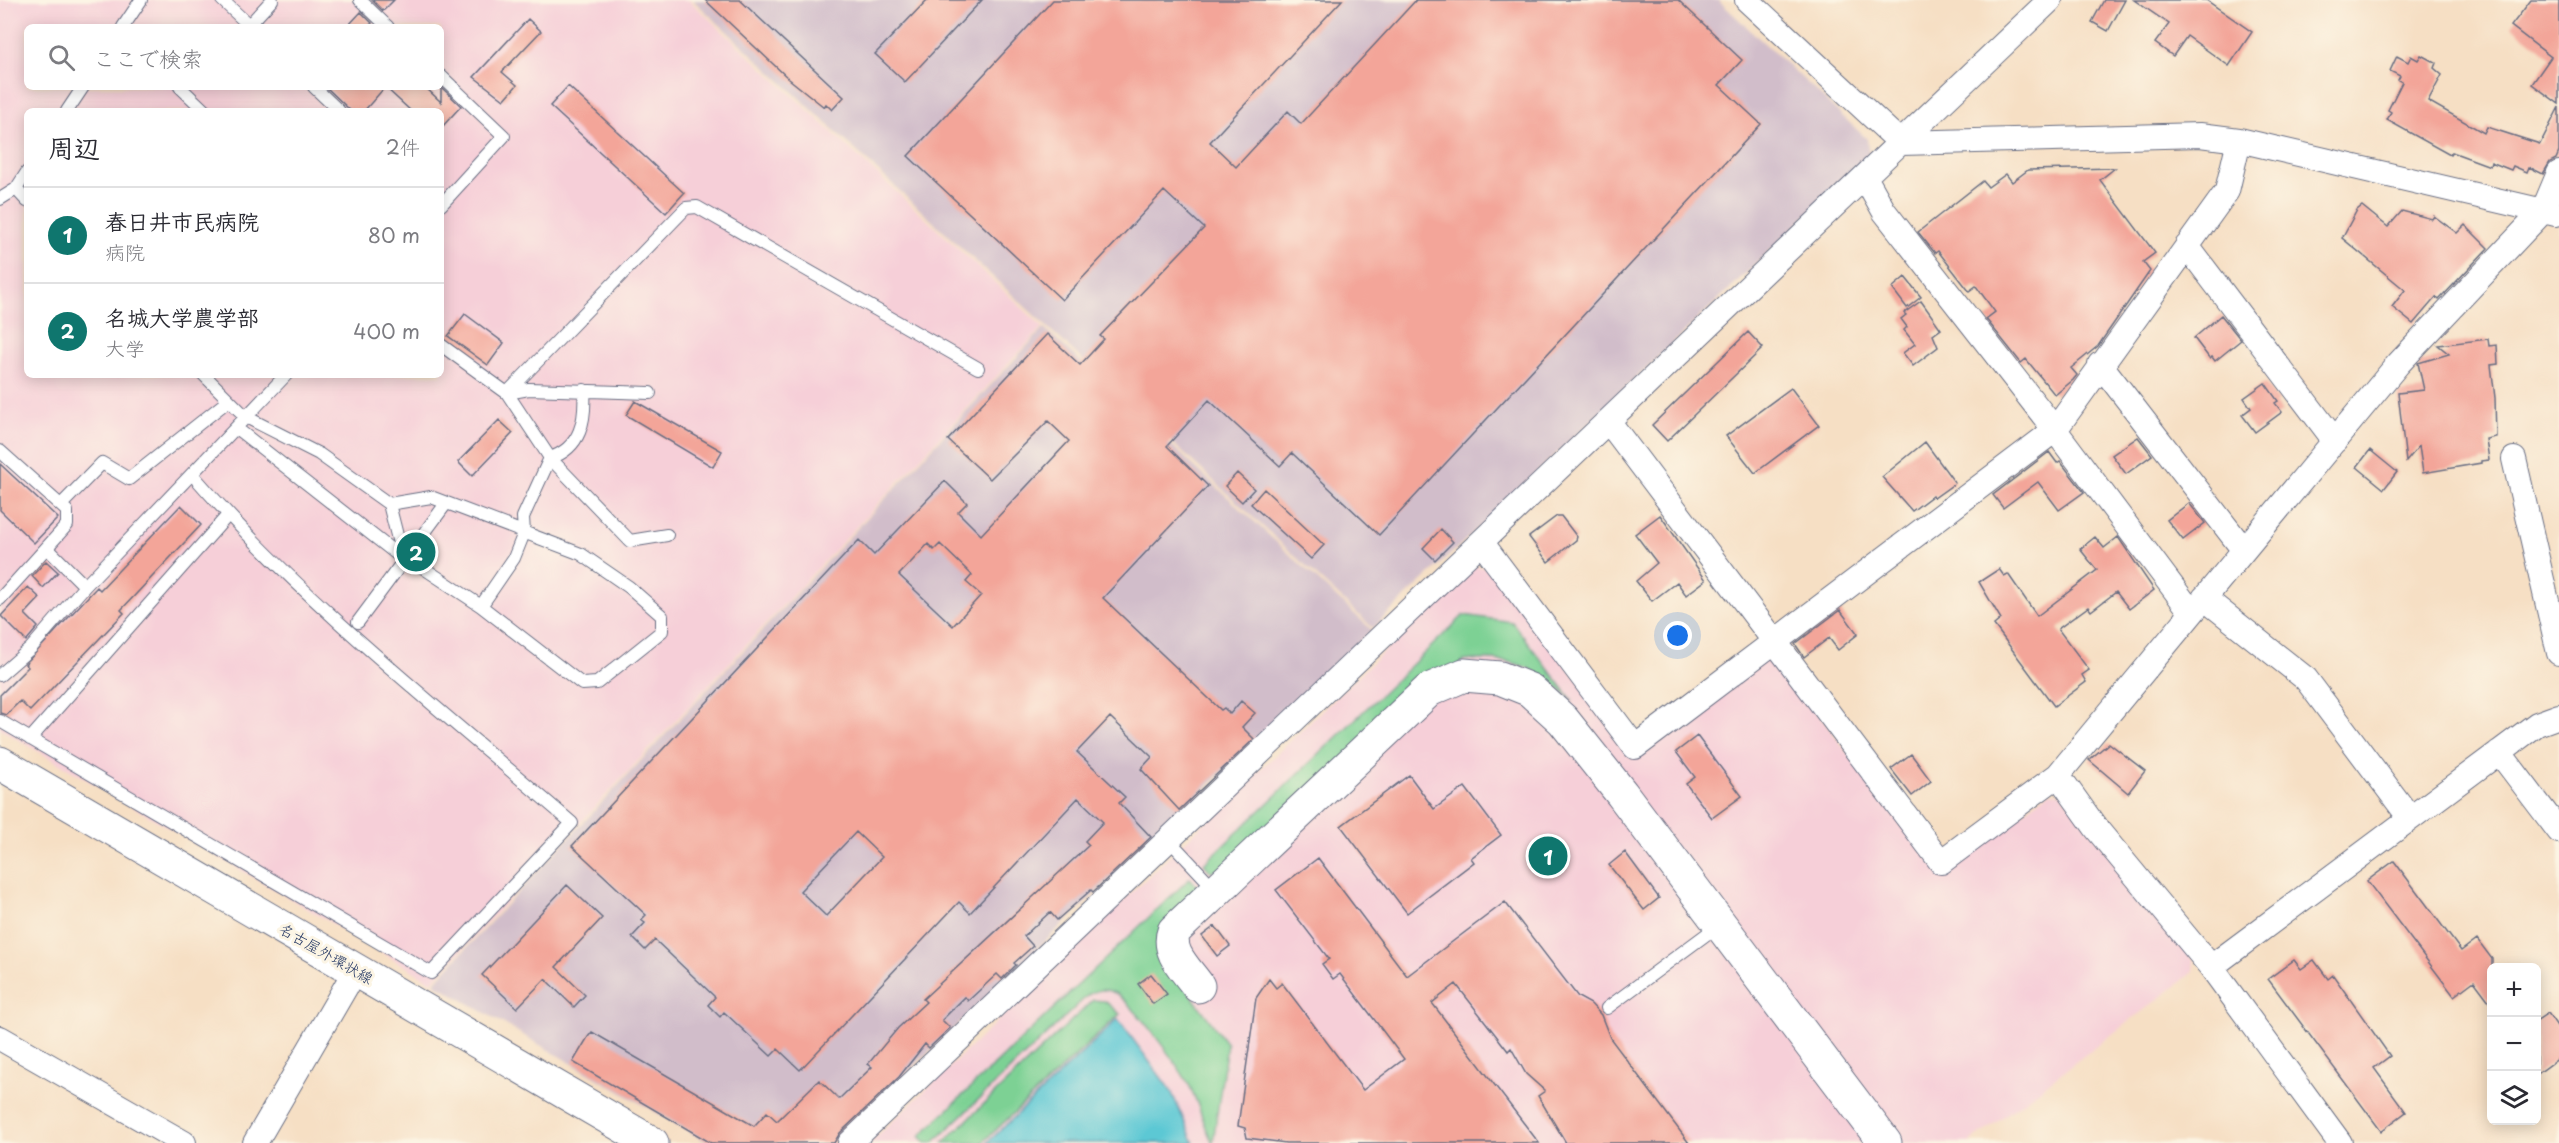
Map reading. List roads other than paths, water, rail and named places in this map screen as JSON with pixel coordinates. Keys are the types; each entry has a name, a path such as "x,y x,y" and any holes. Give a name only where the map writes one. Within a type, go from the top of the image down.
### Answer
{"street":[{"path":"1747,0 1901,143 2200,135 2239,140 2551,213"},
{"path":"850,1143 2050,0"},
{"path":"1482,543 1635,747 2055,430 2100,364 2227,191 2239,140"},
{"path":"1609,422 1941,862 2058,775 2398,364 2551,213 2559,173"},
{"path":"1865,177 1884,211 2055,430 2198,606 2306,679 2410,818"},
{"path":"2187,246 2335,441"},
{"path":"2100,364 2243,549"},
{"path":"2514,459 2559,653"},
{"path":"1198,986 1173,951 1170,941 1174,930 1218,892 1429,690 1464,675 1500,678 1530,690 1563,720 1885,1143"},
{"path":"2211,967 2537,724 2559,716"},
{"path":"2499,752 2559,831"},
{"name":"名古屋外環状線","path":"0,763 652,1143"},
{"path":"2058,775 2096,828 2211,967 2340,1143"},
{"path":"255,1143 354,971"},
{"path":"0,1038 184,1143"}],"lane":[{"path":"125,24 141,0"},
{"path":"222,0 248,24"},
{"path":"252,24 272,0"},
{"path":"360,0 385,24"},
{"path":"444,79 504,136 444,202"},
{"path":"70,108 81,90"},
{"path":"183,90 202,108"},
{"path":"317,90 336,108"},
{"path":"0,199 16,189 24,177"},
{"path":"16,189 24,198"},
{"path":"507,393 686,208 697,207 978,368"},
{"path":"444,347 507,393 550,458 630,541 667,535"},
{"path":"207,378 246,417 319,454 389,504 403,559"},
{"path":"0,675 31,648 85,586 283,378"},
{"path":"507,393 529,389 650,393"},
{"path":"480,606 510,565 524,533 523,517 550,458 566,453 575,442 585,408 584,390"},
{"path":"61,505 102,464 129,479 230,400"},
{"path":"236,428 403,559 416,563 480,606 582,684 597,683 662,632 662,616 629,587 581,554 430,497 389,504"},
{"path":"0,451 68,511 67,525 0,599"},
{"path":"0,721 431,973 572,823 351,632 228,515 192,474"},
{"path":"358,622 445,504"},
{"path":"30,739 228,515"},
{"path":"47,548 85,586"},
{"path":"1169,840 1218,892"},
{"path":"1607,1008 1720,924"}],"water":[{"path":"1118,1019 1171,1091 1194,1143 987,1143"}],"place":[{"name":"名城大学農学部","path":"416,552"},
{"name":"春日井市民病院","path":"1548,856"}]}
